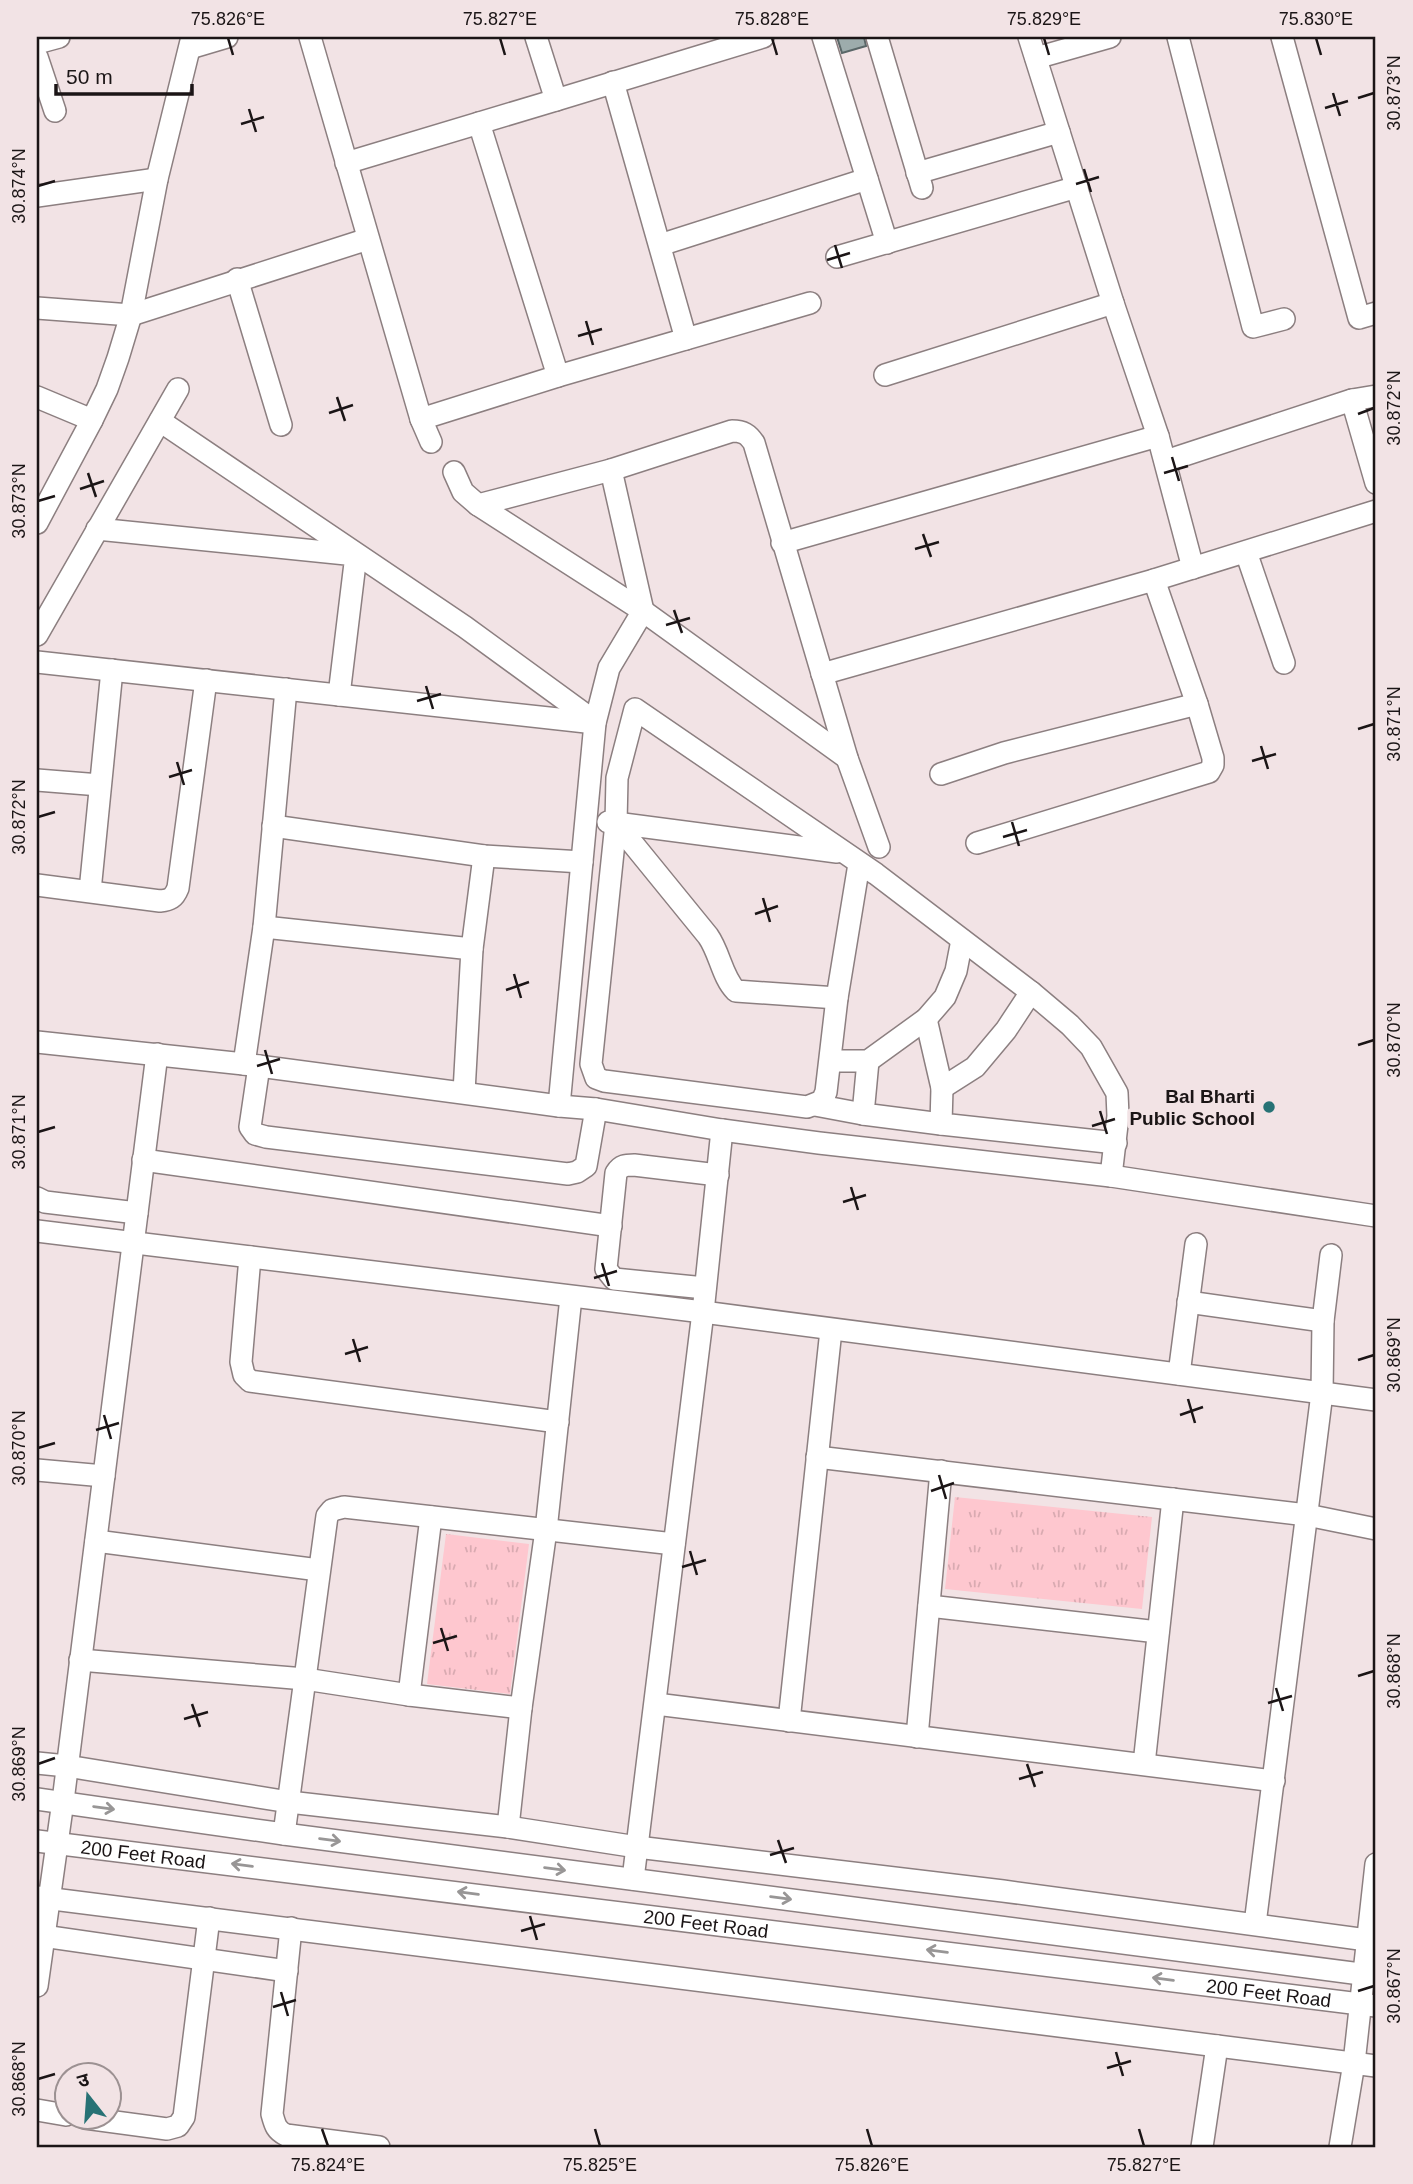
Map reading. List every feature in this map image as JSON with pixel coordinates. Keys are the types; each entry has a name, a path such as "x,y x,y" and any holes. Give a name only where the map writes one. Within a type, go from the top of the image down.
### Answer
{"street":[{"path":"37,43 59,37"},
{"path":"38,519 107,389 131,315 157,179 191,42 227,37"},
{"path":"310,37 421,419 431,442"},
{"path":"536,37 556,100"},
{"path":"346,163 763,37"},
{"path":"823,37 887,243"},
{"path":"877,37 920,181 1059,132"},
{"path":"1029,37 1166,461 1193,568"},
{"path":"1036,58 1110,37"},
{"path":"1178,37 1253,327 1283,319"},
{"path":"1282,37 1359,318 1376,313"},
{"path":"37,57 55,111"},
{"path":"613,82 686,339"},
{"path":"479,123 558,376"},
{"path":"37,196 157,179"},
{"path":"660,245 867,179"},
{"path":"837,257 1077,187"},
{"path":"37,308 131,315 368,239"},
{"path":"237,279 281,425"},
{"path":"421,419 810,303"},
{"path":"885,374 1113,303"},
{"path":"37,635 178,389"},
{"path":"1166,461 1352,400 1376,396"},
{"path":"37,397 92,420"},
{"path":"1352,400 1376,483"},
{"path":"160,421 465,627 595,723"},
{"path":"478,505 611,470 732,431 741,431 754,443 847,758 879,847"},
{"path":"782,543 1158,436"},
{"path":"559,1106 595,723 609,668 643,611 611,470"},
{"path":"454,472 463,492 478,505 643,611 847,758"},
{"path":"822,674 1154,580 1376,512"},
{"path":"97,529 356,555"},
{"path":"1246,552 1284,663"},
{"path":"339,695 356,555"},
{"path":"976,843 1209,772 1213,758 1154,580"},
{"path":"37,662 595,723"},
{"path":"90,891 112,670"},
{"path":"37,885 160,901 175,896 206,680"},
{"path":"286,689 252,1065 250,1127 255,1134 568,1174 586,1166 596,1108"},
{"path":"942,774 1004,753 1197,704"},
{"path":"850,858 831,1061 822,1101 807,1107 596,1078 591,1064 616,823 617,778 635,709 876,874 1070,1025 1091,1047 1117,1093 1116,1143 1111,1177"},
{"path":"37,780 100,785"},
{"path":"586,818 850,858"},
{"path":"616,823 708,936 736,990 836,998"},
{"path":"273,826 484,856 582,862"},
{"path":"464,1093 472,949 484,856"},
{"path":"264,927 472,949"},
{"path":"831,1061 868,1061 926,1019 946,996 956,971 961,940"},
{"path":"942,1088 975,1067 1006,1030 1031,992"},
{"path":"926,1019 942,1088 941,1124"},
{"path":"37,1041 252,1065 559,1106 596,1108 722,1130 1111,1177 1376,1216"},
{"path":"37,1986 43,1937 47,1842 63,1801 157,1054"},
{"path":"863,1114 868,1061"},
{"path":"815,1105 941,1124 1116,1143"},
{"path":"633,1879 703,1312 722,1130"},
{"path":"143,1160 611,1226"},
{"path":"705,1288 614,1279 606,1269 617,1173 619,1168 625,1165 718,1175"},
{"path":"37,1198 45,1202 136,1213"},
{"path":"37,1231 703,1312 1376,1400"},
{"path":"1179,1374 1196,1244"},
{"path":"1255,1924 1322,1393 1323,1321 1331,1255"},
{"path":"250,1256 241,1362 244,1376 250,1381 558,1422"},
{"path":"508,1827 521,1708 546,1530 571,1297"},
{"path":"1188,1302 1323,1321"},
{"path":"789,1721 831,1330"},
{"path":"817,1457 1307,1515 1376,1529"},
{"path":"37,1470 104,1476"},
{"path":"917,1737 941,1471"},
{"path":"1144,1765 1172,1499"},
{"path":"285,1834 319,1570 327,1516 332,1510 344,1507 674,1544"},
{"path":"409,1695 431,1517"},
{"path":"96,1541 319,1570"},
{"path":"929,1606 1158,1632"},
{"path":"80,1660 305,1679 521,1708"},
{"path":"656,1704 1274,1781"},
{"path":"37,1763 289,1802 508,1827 637,1847 1003,1891 1367,1940"},
{"path":"37,1799 285,1834 1369,1975"},
{"name":"200 Feet Road","path":"47,1842 1368,2005"},
{"path":"1340,2147 1354,2063 1368,2005 1367,1940 1376,1864"},
{"path":"43,1898 1376,2066"},
{"path":"122,2123 167,2129 177,2126 184,2117 209,1918"},
{"path":"291,1928 272,2114 275,2125 278,2131 286,2135 379,2147"},
{"path":"43,1937 287,1971"},
{"path":"1202,2147 1217,2046"}],"green space":[{"path":"955,1497 1152,1517 1142,1609 945,1589"},
{"path":"446,1534 529,1544 510,1694 427,1684"}],"building":[{"path":"837,37 864,37 866,46 842,53"}],"place":[{"name":"Bal Bharti Public School","path":"1269,1107"}]}
